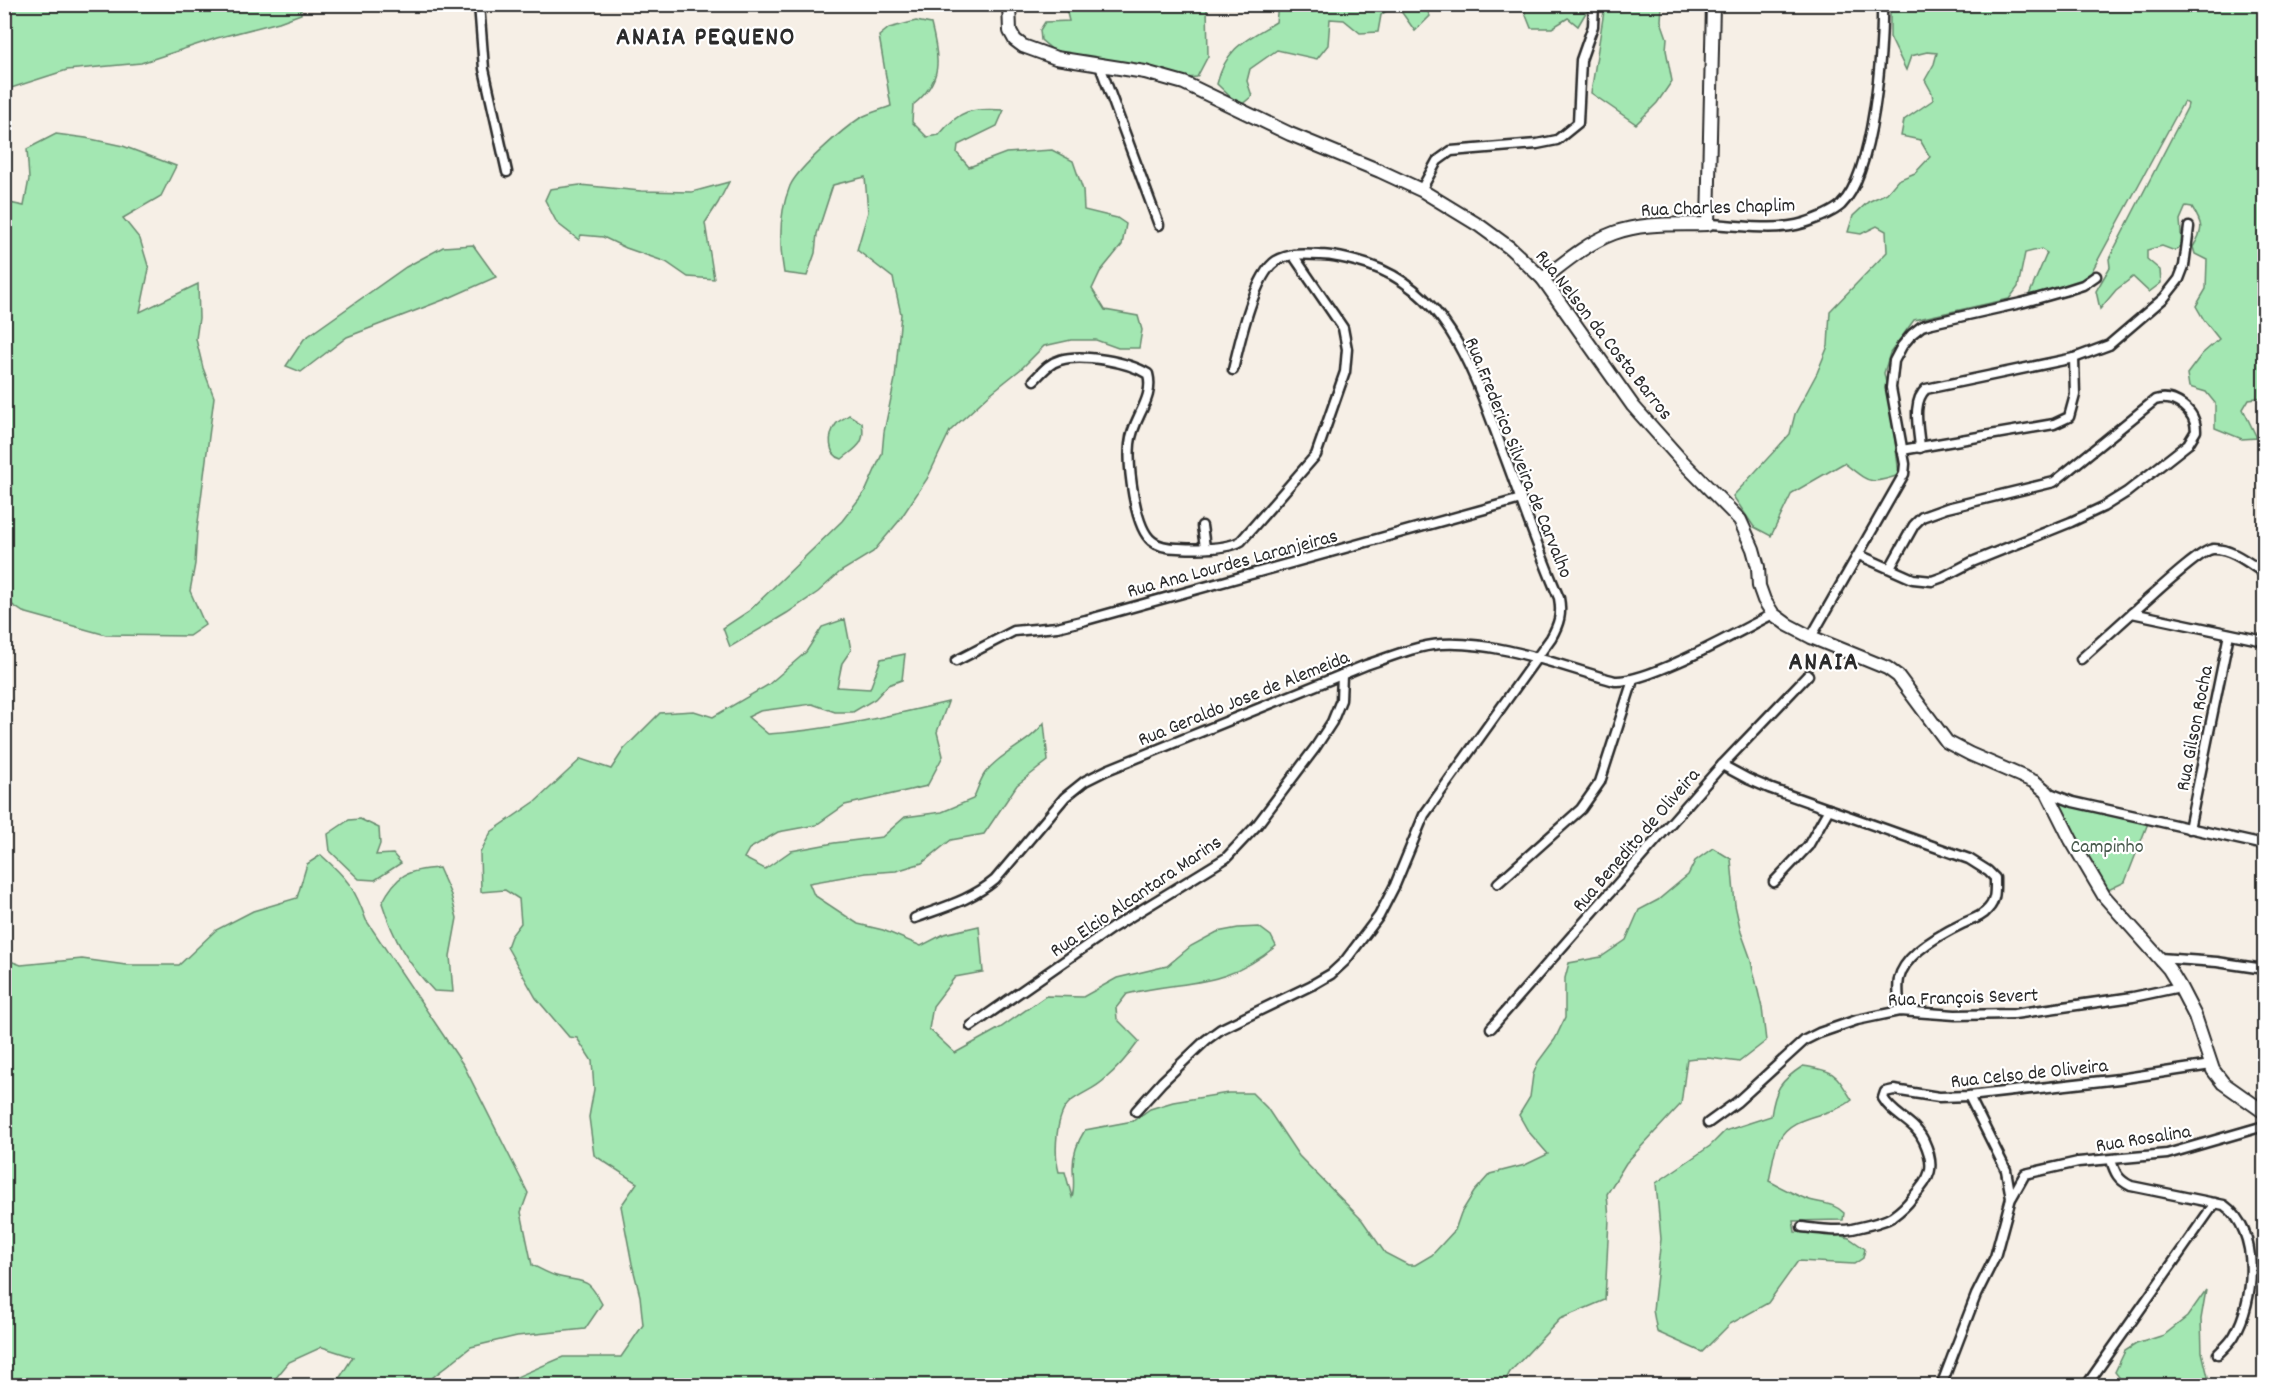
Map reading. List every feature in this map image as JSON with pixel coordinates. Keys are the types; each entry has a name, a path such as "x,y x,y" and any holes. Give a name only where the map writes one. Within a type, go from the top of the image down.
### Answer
{"street":[{"path":"479,4 484,69 507,172"},
{"name":"Rua Nelson da Costa Barros","path":"1009,4 1010,31 1023,46 1056,58 1145,72 1184,83 1290,134 1421,190 1480,226 1510,248 1542,279 1633,406 1682,461 1740,520 1753,549 1758,567 1759,586 1773,614"},
{"path":"1421,190 1437,161 1451,151 1537,144 1557,140 1578,123 1581,60 1593,26 1594,4"},
{"path":"1708,224 1713,4"},
{"name":"Rua Charles Chaplim","path":"1542,279 1594,242 1616,232 1642,226 1802,224 1840,205 1854,188 1870,132 1879,63 1881,4"},
{"path":"1100,66 1159,225"},
{"path":"1920,448 1917,404 1919,397 1926,389 2074,358 2109,345 2164,298 2179,279 2184,266 2190,228"},
{"path":"1034,380 1050,365 1070,358 1120,363 1138,368 1148,374 1151,384 1150,395 1137,418 1130,444 1136,512 1145,533 1153,542 1167,548 1231,547 1241,541 1316,455 1341,387 1347,361 1343,328 1293,255"},
{"name":"Rua Frederico Silveira de Carvalho","path":"1233,370 1262,277 1276,261 1293,255 1325,255 1348,259 1387,271 1423,297 1449,327 1474,375 1559,598 1562,610 1556,629 1535,657"},
{"path":"1811,637 1901,483 1905,464 1891,388 1894,361 1902,346 1922,326 2021,303 2083,285 2096,276"},
{"path":"1902,450 2054,424 2069,417 2075,395 2074,358"},
{"path":"1859,555 1913,579 1932,581 1972,562 2071,522 2103,507 2127,492 2188,444 2196,431 2193,416 2188,410 2168,398 2155,400 2054,482 1947,508 1922,517 1914,525 1890,568"},
{"name":"Rua Ana Lourdes Laranjeiras","path":"956,661 1014,631 1057,627 1086,620 1521,499"},
{"path":"1202,526 1205,547"},
{"path":"2081,660 2196,557 2212,549 2235,556 2265,573"},
{"path":"2132,613 2265,641"},
{"path":"1498,883 1581,810 1592,796 1600,782 1633,680 1773,614 1811,637 1887,668 1898,676 1947,742 2035,782 2050,797 2071,840 2104,896 2160,958 2181,987 2195,1016 2211,1065 2223,1083 2265,1112"},
{"name":"Rua Gilson Rocha","path":"2189,829 2229,634"},
{"name":"Rua Geraldo Jose de Alemeida","path":"915,918 969,898 995,880 1065,797 1085,781 1342,675 1407,651 1439,644 1478,646 1535,657 1615,681 1633,680"},
{"path":"1136,1111 1162,1082 1206,1040 1221,1029 1312,985 1331,974 1345,961 1379,916 1425,815 1535,657"},
{"name":"Rua Elcio Alcantara Marins","path":"971,1026 1112,928 1226,858 1257,825 1316,748 1332,722 1341,700 1342,675"},
{"name":"Rua Benedito de Oliveira","path":"1491,1028 1722,765 1808,675"},
{"path":"1722,765 1748,779 1968,858 1988,871 1995,879 1995,898 1989,909 1979,917 1963,923 1924,947 1903,966 1898,991 1900,1011"},
{"path":"2050,797 2265,845"},
{"path":"1774,882 1808,846 1829,809"},
{"path":"2160,958 2199,960 2265,969"},
{"name":"Rua François Severt","path":"1707,1124 1737,1102 1805,1040 1857,1020 1900,1011 1998,1015 2133,997 2181,987"},
{"name":"Rua Celso de Oliveira","path":"1802,1227 1850,1229 1891,1218 1924,1185 1930,1173 1931,1163 1924,1140 1916,1128 1891,1110 1883,1098 1885,1092 1894,1090 1939,1097 1969,1096 2120,1079 2211,1065"},
{"path":"1969,1096 2006,1170 2011,1198"},
{"name":"Rua Rosalina","path":"2006,1170 2019,1175 2078,1162 2167,1154 2265,1126"},
{"path":"2111,1160 2115,1174 2122,1182 2131,1186 2224,1205 2233,1212 2241,1224 2250,1254 2251,1275 2248,1297 2234,1336 2218,1354"},
{"path":"1941,1386 1976,1294 1995,1257 2011,1198 2025,1174"},
{"path":"2086,1386 2215,1203"}],"green space":[{"path":"5,4 301,4 301,14 141,63 67,70 5,90"},
{"path":"1065,5 1207,5 1208,56 1197,77 1177,79 1060,56 1041,40 1040,30 1045,22 1069,21"},
{"path":"1278,5 1424,5 1430,16 1415,31 1398,7 1389,9 1381,15 1378,32 1360,33 1344,20 1330,19 1328,45 1317,59 1277,50 1250,69 1247,81 1252,96 1240,106 1217,84 1221,71 1239,46 1276,22"},
{"path":"1526,5 1584,5 1588,9 1578,26 1568,18 1552,28 1531,28 1525,13"},
{"path":"1605,5 1662,5 1661,21 1667,38 1666,50 1672,81 1657,103 1636,124 1591,93"},
{"path":"1890,5 2264,5 2264,397 2249,399 2243,409 2257,438 2242,439 2215,428 2215,403 2206,392 2189,387 2187,374 2202,354 2219,339 2196,306 2206,289 2207,260 2195,254 2193,247 2201,227 2192,207 2186,206 2180,220 2182,245 2175,251 2162,246 2147,250 2147,259 2160,270 2161,283 2149,292 2133,277 2116,290 2100,309 2096,291 2110,267 2109,259 2187,108 2188,104 2184,101 2086,282 2029,295 2047,253 2041,249 2025,253 2018,287 2009,299 1914,320 1890,353 1884,373 1891,406 1899,475 1881,480 1869,480 1844,463 1792,493 1771,536 1754,527 1733,496 1790,434 1795,414 1817,373 1828,346 1830,311 1887,252 1886,231 1877,226 1861,234 1848,232 1853,216 1868,202 1887,193 1898,180 1915,173 1930,157 1920,140 1901,136 1904,120 1933,100 1925,80 1937,53 1927,52 1911,56 1906,70 1890,37"},
{"path":"916,21 931,24 937,69 930,87 913,105 912,122 927,137 939,135 953,120 967,112 983,109 1004,110 997,126 958,145 957,153 969,167 1006,153 1052,150 1073,161 1083,190 1084,210 1117,218 1126,224 1122,245 1100,272 1092,289 1105,310 1138,316 1142,330 1139,348 1118,348 1096,340 1071,340 1044,346 950,431 927,479 899,521 873,552 840,572 818,592 787,613 730,647 723,628 749,611 842,521 866,490 882,454 895,379 901,314 893,278 857,250 868,212 865,177 833,185 817,234 815,253 807,276 784,273 781,229 786,196 802,169 852,123 891,106 879,36 889,28"},
{"path":"56,134 123,146 176,166 161,196 123,218 140,239 149,269 140,312 198,284 199,318 196,339 203,368 214,397 190,591 205,625 189,636 106,635 23,612 5,600 5,202 24,206 29,179 27,149"},
{"path":"729,182 705,223 714,279 688,277 666,262 603,237 581,235 579,240 557,223 545,200 550,189 580,185 641,191 692,192"},
{"path":"473,245 496,277 347,337 301,372 286,366 304,339 406,267 443,247"},
{"path":"849,415 862,423 863,436 859,444 842,459 837,457 831,449 830,439 836,424"},
{"path":"845,619 851,650 842,663 837,687 870,689 881,659 905,654 902,680 888,685 875,699 853,712 835,712 812,704 760,711 748,717 768,734 836,726 948,702 937,732 943,756 927,786 845,805 816,825 778,832 749,849 744,858 765,869 791,851 882,837 905,817 942,812 973,799 983,776 992,766 1031,737 1044,723 1048,761 1017,785 984,834 951,840 922,863 896,871 866,873 809,883 814,895 858,924 883,930 921,946 944,934 979,926 983,972 955,977 933,1006 929,1029 955,1053 1000,1028 1046,996 1083,997 1117,978 1167,966 1191,946 1217,932 1259,927 1271,936 1276,946 1257,960 1222,977 1127,994 1116,1008 1117,1019 1139,1041 1119,1066 1101,1082 1070,1102 1061,1116 1056,1145 1057,1164 1059,1172 1065,1172 1072,1197 1074,1157 1085,1130 1133,1121 1150,1109 1173,1102 1228,1093 1252,1093 1267,1108 1299,1156 1362,1220 1385,1253 1408,1265 1415,1265 1432,1255 1455,1230 1461,1213 1474,1192 1490,1174 1525,1165 1548,1154 1528,1131 1519,1115 1530,1097 1533,1075 1538,1062 1555,1039 1565,1018 1565,978 1569,963 1601,957 1626,940 1639,910 1658,900 1688,875 1695,861 1713,848 1731,859 1735,905 1762,1008 1766,1041 1739,1062 1707,1058 1687,1059 1681,1104 1626,1163 1607,1194 1609,1219 1605,1300 1560,1319 1510,1372 1503,1385 498,1385 563,1357 621,1357 643,1325 640,1296 621,1206 637,1183 594,1155 589,1117 594,1089 592,1061 577,1038 569,1037 536,998 507,947 511,936 521,923 519,899 505,890 481,892 480,853 491,832 536,801 581,759 611,769 624,749 660,713 694,711 713,717 768,685 806,652 822,627"},
{"name":"Campinho","path":"2050,798 2073,806 2148,823 2125,882 2102,893"},
{"path":"360,819 379,828 380,844 376,855 393,854 401,863 375,880 359,879 330,851 328,834 349,820"},
{"path":"321,855 349,884 366,920 464,1066 528,1193 521,1212 532,1265 556,1276 586,1283 593,1289 602,1304 585,1329 517,1336 471,1347 423,1385 335,1385 353,1357 322,1347 289,1362 270,1385 12,1385 11,1377 4,1377 5,959 21,965 82,959 126,965 179,965 216,930 253,911 297,898 307,864"},
{"path":"439,868 451,895 457,918 450,956 453,992 434,991 416,971 391,928 382,903 387,893 404,875 419,870"},
{"path":"1803,1066 1834,1075 1852,1100 1834,1110 1802,1120 1785,1131 1775,1149 1769,1181 1809,1200 1835,1206 1844,1213 1843,1220 1793,1221 1795,1232 1838,1234 1849,1238 1865,1249 1863,1258 1854,1264 1798,1261 1768,1303 1730,1324 1702,1352 1657,1332 1653,1310 1661,1239 1656,1183 1710,1146 1725,1131 1771,1116 1774,1099 1780,1086"},
{"path":"2206,1290 2201,1319 2202,1352 2210,1385 2125,1385 2115,1372 2125,1351 2136,1344 2164,1335 2187,1317"}],"district":[{"name":"ANAIA PEQUENO","path":"706,35"},
{"name":"ANAIA","path":"1824,660"}]}
